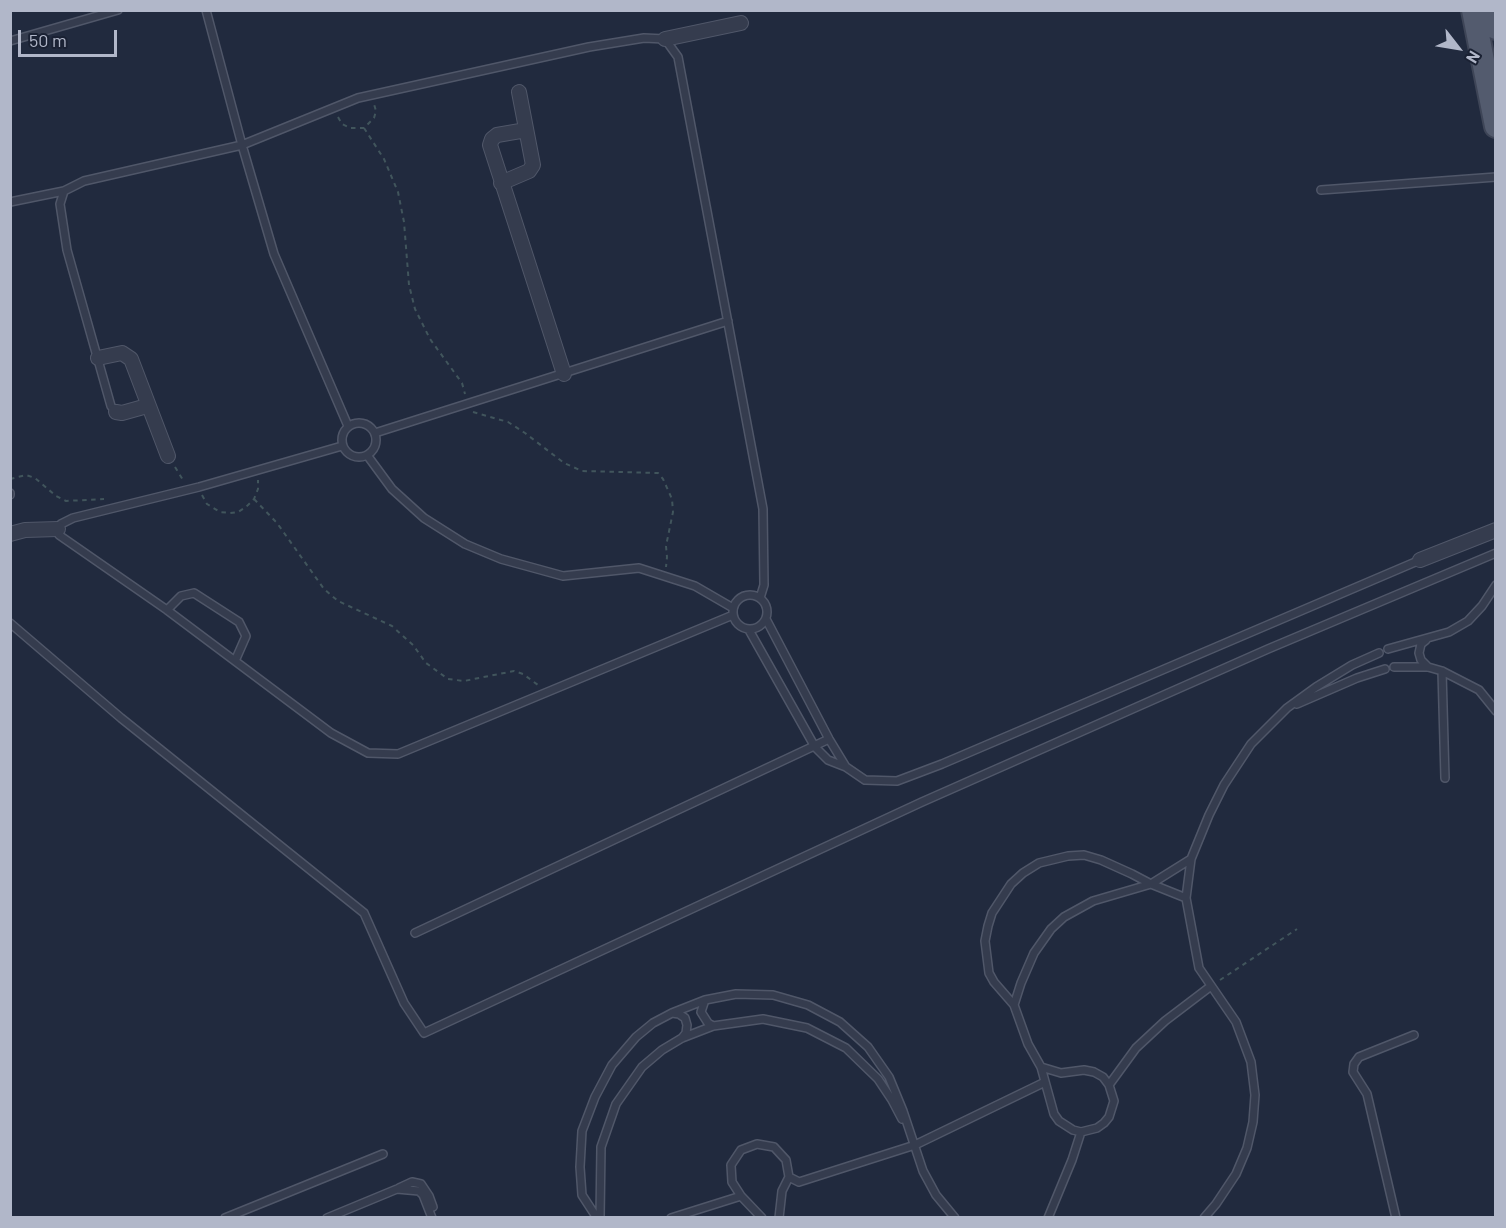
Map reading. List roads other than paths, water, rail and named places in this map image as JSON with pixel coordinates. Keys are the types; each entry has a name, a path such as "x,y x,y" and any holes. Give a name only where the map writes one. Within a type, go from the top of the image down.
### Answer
{"main road":[{"path":"1490,17 1496,126"}],"street":[{"path":"665,39 741,23"},
{"path":"501,183 532,168 519,92"},
{"path":"526,130 497,135 492,139 490,145 564,374"},
{"path":"98,358 123,353 131,359 147,406 168,456"},
{"path":"116,412 123,413 147,406"},
{"path":"10,534 25,530 58,530"},
{"path":"1420,560 1496,530"}],"lane":[{"path":"10,41 118,10"},
{"path":"206,10 274,254 348,426"},
{"path":"10,202 64,191 84,181 242,145 358,98 589,47 644,38 665,39 678,57 763,509 764,585 760,598"},
{"path":"1321,190 1496,177"},
{"path":"64,191 60,204 67,250 111,406 116,412"},
{"path":"375,433 728,321"},
{"path":"356,422 370,426 375,433 375,445 367,455 356,457 342,446 342,435 348,426 356,422"},
{"path":"342,446 199,487 73,519 61,524 58,530 59,535 167,610 331,733 368,753 399,754 733,611 736,602 747,595 754,595 760,598 767,607 766,619 846,767"},
{"path":"367,455 392,489 424,518 465,544 501,559 563,576 639,568 695,586 733,611 738,625 749,630 815,747 828,760 846,767 865,780 897,781 912,776 1420,560"},
{"path":"10,623 121,718 364,913 404,1003 424,1033 922,802 1268,649 1496,553"},
{"path":"1388,649 1449,632 1468,621 1482,606 1496,585"},
{"path":"167,610 181,596 194,593 239,622 246,636 235,661"},
{"path":"749,630 759,627 766,619"},
{"path":"1428,638 1421,644 1419,653 1421,660 1428,667"},
{"path":"1204,1218 1236,1174 1247,1148 1253,1122 1255,1095 1251,1062 1236,1022 1199,968 1186,898 1191,859 1224,785 1251,744 1287,708 1316,687 1352,665 1379,653"},
{"path":"1394,667 1428,667 1442,671 1479,690 1496,711"},
{"path":"1287,708 1357,678 1385,669"},
{"path":"1442,671 1445,778"},
{"path":"415,933 829,739"},
{"path":"1041,1067 1061,1073 1084,1070 1094,1072 1109,1085 1114,1101 1109,1117 1097,1128 1081,1132 1059,1121 1054,1114 1041,1067 1028,1044 1014,1005 989,973 985,941 992,913 1011,884 1039,863 1068,856 1084,855 1186,898"},
{"path":"1014,1005 1020,983 1034,953 1051,929 1064,917 1093,901 1150,884 1191,859"},
{"path":"1109,1085 1136,1048 1165,1021 1211,986"},
{"path":"598,1218 582,1195 580,1167 582,1131 595,1097 612,1065 636,1037 653,1023 672,1012 705,1000 736,993 773,995 808,1005 840,1022 868,1047 889,1077 923,1171 936,1195 955,1218"},
{"path":"705,1000 701,1012 708,1023 713,1026"},
{"path":"672,1012 685,1018 686,1033 682,1038"},
{"path":"598,1218 602,1147 616,1104 642,1067 662,1050 682,1038 713,1026 764,1019 807,1028 846,1048 878,1080 892,1100 915,1145"},
{"path":"1396,1218 1367,1094 1353,1072 1354,1064 1359,1057 1414,1035"},
{"path":"789,1177 799,1182 915,1145 1045,1082"},
{"path":"1048,1218 1081,1132"},
{"path":"762,1218 741,1196 732,1182 732,1164 741,1150 757,1144 774,1147 786,1160 789,1177 782,1191 779,1218"},
{"path":"225,1218 383,1154"},
{"path":"327,1218 412,1182 421,1184 429,1196 434,1218"},
{"path":"671,1218 741,1196"}]}
